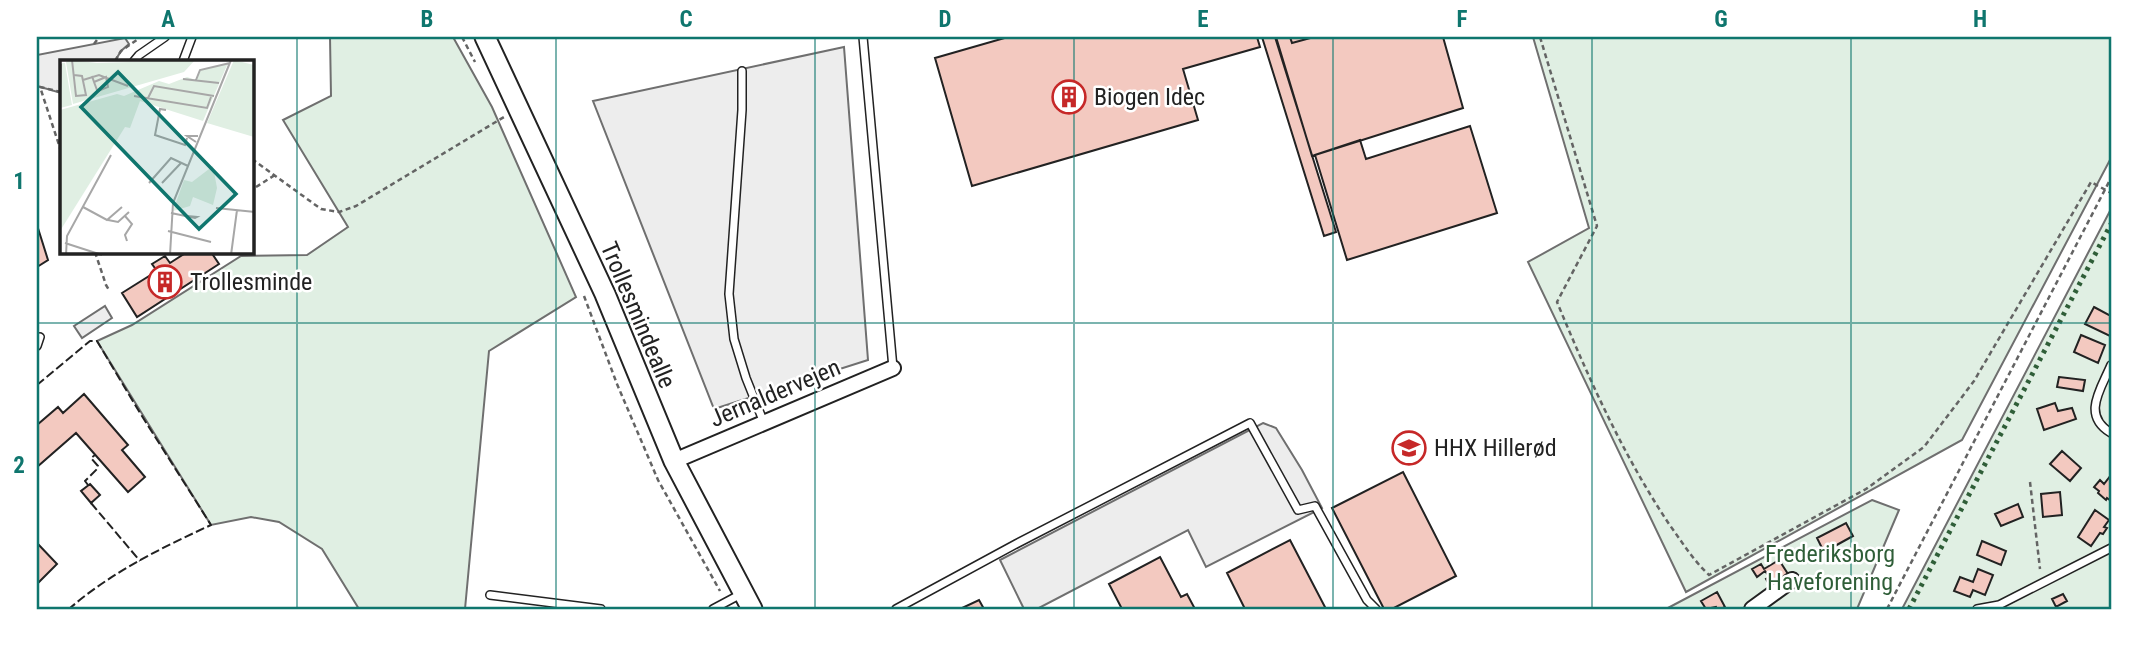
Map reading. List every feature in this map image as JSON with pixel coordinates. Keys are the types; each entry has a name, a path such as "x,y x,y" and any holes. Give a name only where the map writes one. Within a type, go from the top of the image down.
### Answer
{"street":[{"name":"Trollesmindealle","path":"485,37 605,294 674,461 748,601"},
{"name":"Jernaldervejen","path":"674,461 892,368"},
{"path":"1752,609 1793,580"}],"lane":[{"path":"135,60 164,37"},
{"path":"183,60 192,37"},
{"path":"863,37 892,368"},
{"path":"741,71 742,110 729,294 734,339 764,423"},
{"path":"37,346 40,337"},
{"path":"2111,365 2095,403 2096,417 2111,433"},
{"path":"896,609 1250,423 1298,510 1315,506 1367,600 1376,609"},
{"path":"1977,609 2000,605 2111,548"},
{"path":"490,595 601,609"},
{"path":"713,609 748,601"}],"path":[{"path":"94,44 99,37"},
{"path":"116,60 121,51 141,37"},
{"path":"462,37 480,70"},
{"path":"1540,37 1597,226 1557,302 1594,390 1649,494 1696,563 1709,575 1866,489 1924,447 1974,381 2091,182 2111,193"},
{"path":"60,92 40,87 60,148"},
{"path":"254,160 321,209 339,212 356,206 519,108"},
{"path":"256,187 275,175"},
{"path":"1887,609 2111,178"},
{"path":"96,254 109,290"},
{"path":"580,285 617,384 658,480 717,586"},
{"path":"2030,482 2042,583"}],"green space":[{"path":"330,37 453,37 492,107 576,297 489,351 465,609 359,609 322,549 279,522 251,517 211,525 97,341 132,325 241,256 307,255 348,227 283,120 331,96"},
{"path":"1533,37 2111,37 2111,158 1962,440 1686,592 1528,262 1589,228"},
{"path":"2111,209 2111,609 1902,609"},
{"name":"Frederiksborg Haveforening","path":"1872,500 1899,510 1857,609 1666,609"}],"shaded area":[{"path":"125,38 129,44 116,60 60,60 60,93 37,86 37,55"},
{"path":"844,47 868,360 714,409 593,101"},
{"path":"105,306 112,318 82,338 74,326"},
{"path":"1263,423 1276,428 1322,508 1206,567 1188,530 1037,609 1024,609 1000,560"}],"building":[{"name":"Biogen Idec","path":"1008,37 1257,37 1260,47 1183,69 1198,120 972,186 935,58"},
{"path":"1262,37 1275,37 1336,232 1324,236"},
{"path":"1276,37 1290,37 1292,43 1314,37 1443,37 1463,108 1312,156"},
{"path":"1290,37 1314,37 1292,43"},
{"path":"1470,126 1497,213 1347,260 1315,155 1360,140 1366,159"},
{"path":"37,225 48,260 37,267"},
{"name":"Trollesminde","path":"184,254 212,254 219,264 137,317 122,293 157,271 152,264 165,256 170,263"},
{"path":"2094,307 2111,316 2110,336 2085,324"},
{"path":"2081,335 2105,345 2098,363 2074,352"},
{"path":"2059,377 2085,380 2083,391 2057,387"},
{"path":"84,394 128,445 122,450 145,477 128,492 76,433 37,467 37,425 58,407 63,413"},
{"path":"2055,403 2058,411 2072,408 2076,419 2044,430 2037,409"},
{"path":"2062,451 2081,468 2070,481 2050,464"},
{"path":"1403,472 1456,576 1392,609 1384,609 1332,508"},
{"path":"2111,475 2111,501 2107,498 2106,500 2094,487 2100,480 2104,484"},
{"path":"90,484 100,495 91,503 81,491"},
{"path":"2060,492 2062,515 2043,517 2041,494"},
{"path":"2018,504 2023,517 2001,526 1995,514"},
{"path":"2095,510 2109,520 2103,534 2100,533 2091,546 2078,537"},
{"path":"1846,523 1853,536 1824,552 1817,538"},
{"path":"1290,540 1326,609 1245,609 1227,573"},
{"path":"1982,541 2006,551 2001,565 1977,555"},
{"path":"37,543 57,564 37,584"},
{"path":"1160,557 1181,597 1187,594 1195,609 1122,609 1109,584"},
{"path":"1779,560 1788,574 1770,586 1766,579 1770,577 1765,571 1757,577 1752,569 1761,564 1764,569"},
{"path":"1978,569 1993,575 1985,595 1973,590 1970,597 1954,591 1960,577 1973,582"},
{"path":"1717,592 1725,607 1706,609 1701,601"},
{"path":"2063,594 2067,601 2056,607 2052,599"},
{"path":"979,600 984,609 960,609"}],"hedge":[{"path":"1909,609 2111,224"}],"fence":[{"path":"37,385 90,341 97,341 211,525 119,573 69,609"},
{"path":"88,485 85,481 98,466 91,458 95,455"},
{"path":"91,503 140,561"}],"place":[{"name":"Biogen Idec","path":"1069,97"},
{"name":"Trollesminde","path":"165,282"},
{"name":"HHX Hillerød","path":"1409,448"}]}
